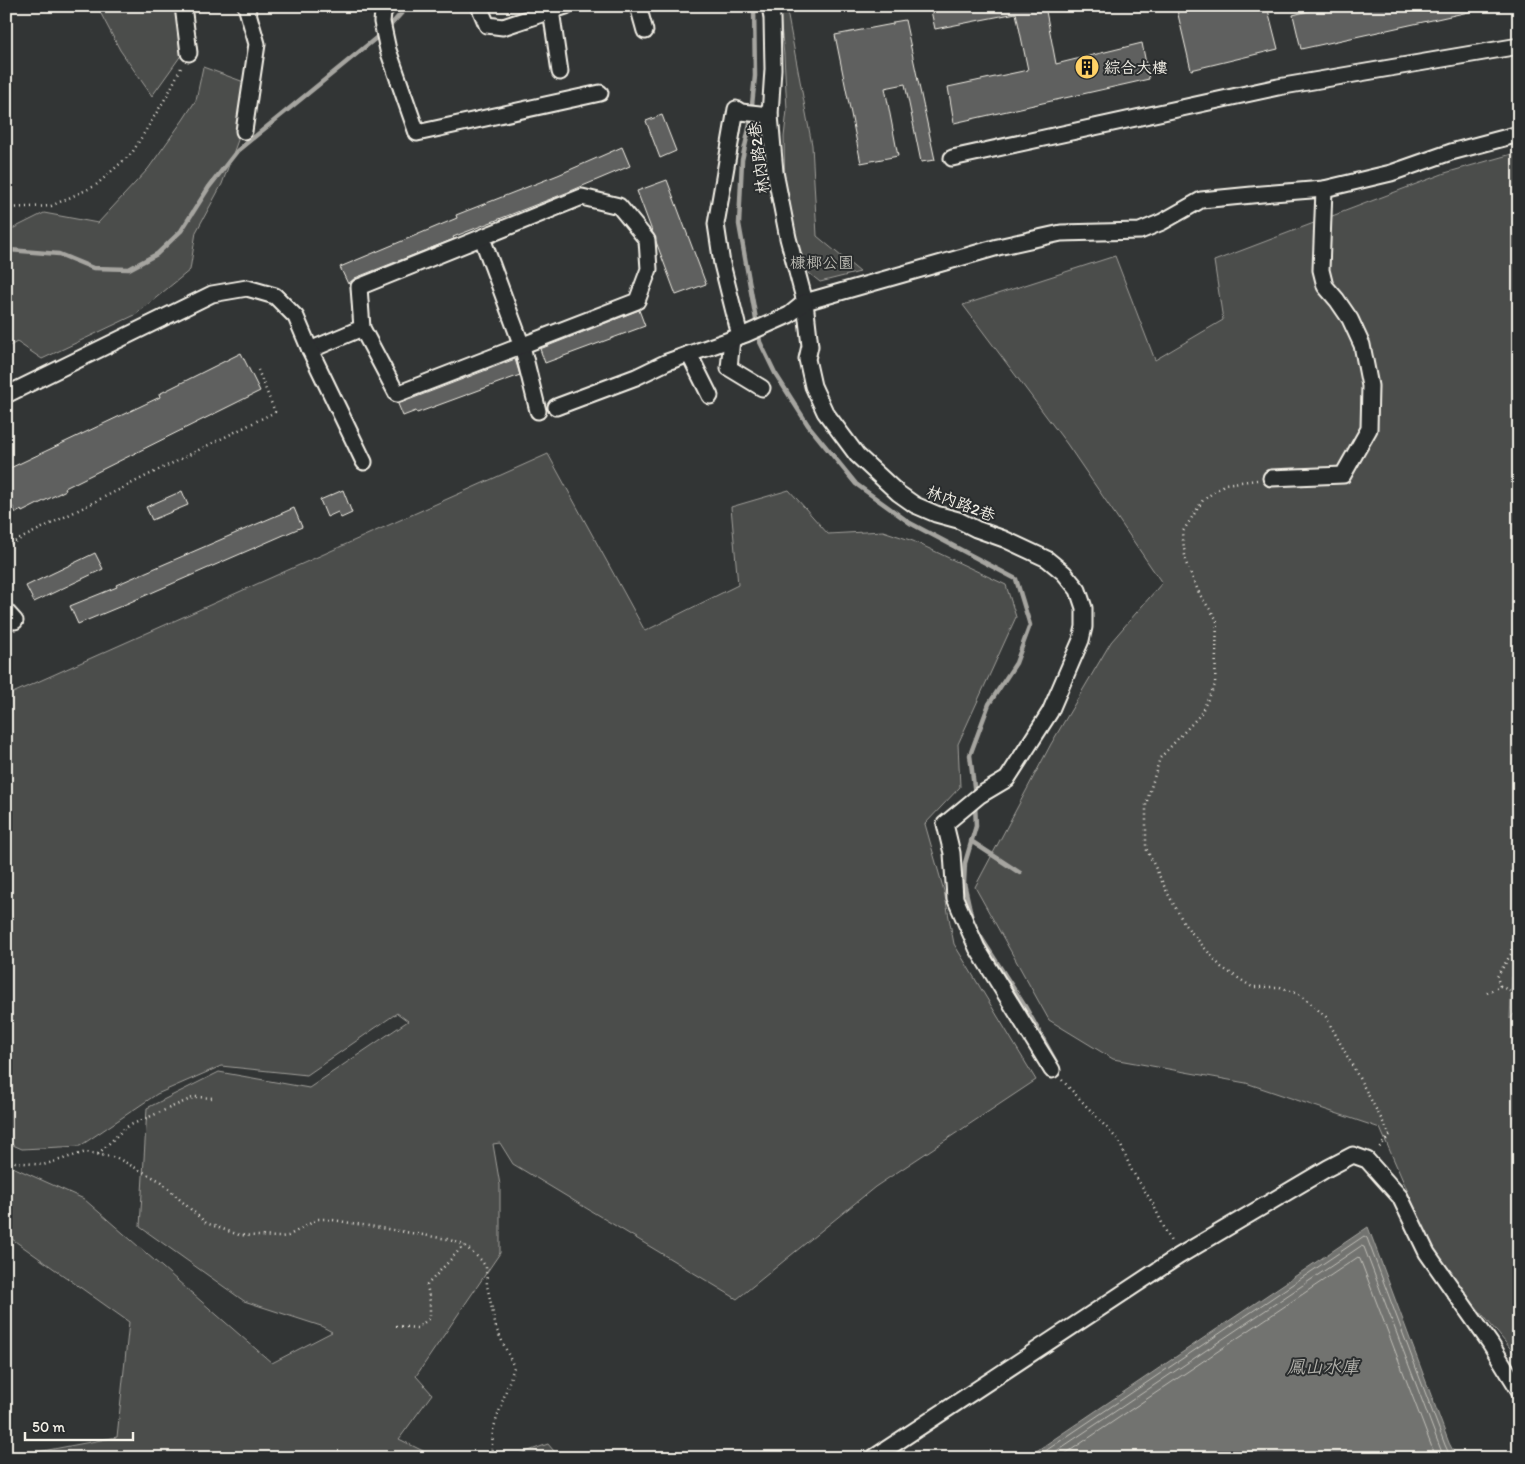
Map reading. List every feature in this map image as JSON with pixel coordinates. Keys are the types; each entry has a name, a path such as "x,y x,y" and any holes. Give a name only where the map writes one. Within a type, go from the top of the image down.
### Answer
{"street":[{"path":"183,6 189,53"},
{"path":"479,6 487,25 503,27 566,6"},
{"path":"638,6 645,31"},
{"name":"林內路2巷","path":"770,6 773,60 770,115 775,172 788,238 805,302 810,346 807,360 813,386 825,412 857,454 898,493 915,505 936,514 958,520 1047,559 1064,573 1078,590 1084,608 1084,627 1081,640 1050,712 1030,744 1007,779 980,796 945,824 952,853 955,898 978,948 1052,1070"},
{"path":"244,130 257,44 250,7"},
{"path":"551,10 560,72"},
{"path":"383,12 388,50 417,133 600,93"},
{"path":"952,158 1278,87 1519,46"},
{"name":"林內路2巷","path":"739,337 722,264 716,224 736,109 741,112 770,115"},
{"path":"556,407 636,377 689,354 739,337 789,315 805,302 998,247 1061,233 1140,231 1162,222 1201,200 1324,190 1392,173 1451,152 1519,134"},
{"path":"1271,478 1343,475 1369,429 1370,386 1362,344 1350,320 1325,286 1321,270 1324,190"},
{"path":"582,197 619,206 647,240 649,269 636,301 397,394 362,328 359,288 482,238 582,197"},
{"path":"482,238 522,346 538,410"},
{"path":"6,395 212,294 247,288 275,296 296,317 364,462"},
{"path":"310,350 362,328"},
{"path":"739,337 729,368 762,388"},
{"path":"689,354 710,396"},
{"path":"873,1458 1179,1256 1353,1155 1367,1160 1400,1197 1427,1253 1490,1343 1519,1390"}],"path":[{"path":"6,208 51,206 95,186 132,153 168,94 189,53"},
{"path":"6,546 275,412 258,370"},
{"path":"1271,478 1225,484 1204,500 1182,533 1186,563 1200,595 1217,620 1214,685 1200,715 1160,758 1146,804 1146,848 1185,924 1221,967 1252,987 1280,987 1300,995 1326,1017 1390,1135 1367,1160"},
{"path":"1519,947 1511,954 1497,977 1500,986 1519,993"},
{"path":"1487,993 1500,986"},
{"path":"1052,1070 1119,1141 1131,1169 1153,1204 1179,1256"},
{"path":"98,1154 126,1127 195,1097 214,1098"},
{"path":"6,1157 15,1162 43,1165 86,1152 117,1158 145,1171 162,1182 206,1223 239,1235 288,1236 318,1219 327,1219 447,1239 464,1245 486,1267 487,1285 496,1328 514,1367 493,1430 491,1458"},
{"path":"396,1326 417,1328 430,1318 427,1285 464,1245"}],"green space":[{"path":"101,6 176,6 182,54 152,96 120,50 100,12"},
{"name":"槺榔公園","path":"779,6 786,6 812,145 817,236 860,272 820,282 804,269 785,199 784,137 787,110"},
{"path":"203,67 244,82 238,140 222,184 196,232 190,270 135,315 42,359 17,342 6,348 6,232 44,213 98,223 148,169 183,120 196,100"},
{"path":"1519,152 1519,978 1512,977 1510,1019 1519,1008 1519,1359 1437,1259 1380,1128 1246,1083 1113,1059 1049,1020 975,887 1051,744 1111,642 1162,583 1067,444 963,305 1115,256 1155,360 1223,320 1214,261 1445,173"},
{"path":"548,454 645,631 738,585 731,507 789,490 828,534 883,531 913,541 1006,585 1016,617 958,744 960,787 925,824 944,891 954,944 1036,1080 875,1187 737,1299 513,1164 500,1143 493,1144 500,1185 500,1253 416,1376 432,1394 399,1439 437,1458 23,1458 27,1454 117,1437 129,1322 12,1239 6,1237 6,1164 84,1199 272,1363 332,1332 321,1326 244,1301 140,1227 147,1108 219,1072 309,1088 408,1021 397,1013 307,1075 221,1066 157,1094 80,1146 22,1149 6,1142 6,696"},
{"path":"548,1444 560,1458 520,1458 520,1454"}],"water":[{"name":"鳳山水庫","path":"1368,1227 1449,1443 1457,1458 1026,1458"}],"building":[{"name":"綜合大樓","path":"930,6 1045,6 1056,64 1142,43 1149,79 954,123 948,87 1028,70 1016,13 935,29"},
{"path":"1176,6 1267,6 1278,49 1191,70"},
{"path":"1328,6 1473,6 1473,11 1301,49 1293,15"},
{"path":"905,20 935,160 921,162 905,84 885,88 898,156 861,163 835,35"},
{"path":"662,115 676,151 660,158 646,121"},
{"path":"622,147 630,166 355,278 348,284 340,267 457,218 456,215 558,175"},
{"path":"667,180 706,284 676,295 637,191"},
{"path":"639,310 645,326 545,363 540,349"},
{"path":"241,353 260,391 65,488 66,490 22,512 21,510 16,513 6,494 6,470 160,397 159,394"},
{"path":"515,359 520,375 417,413 416,411 403,416 398,404"},
{"path":"343,490 352,513 341,518 338,512 327,517 320,500"},
{"path":"182,491 188,505 152,520 146,507"},
{"path":"294,508 302,527 78,624 70,606"},
{"path":"95,553 103,569 34,602 26,586"}],"waterway":[{"path":"387,29 408,6"},
{"path":"754,6 755,76 750,124 742,160 739,224 760,342 775,373 808,425 856,484 910,523 1016,579 1030,625 1016,663 989,704 970,755 975,794"},
{"path":"6,252 9,250 59,254 93,268 129,269 157,254 181,231 209,187 237,151 381,34"},
{"path":"972,919 964,883 965,863 976,826 975,804"},
{"path":"971,841 1020,873"},
{"path":"975,928 1026,1008 1056,1062"}],"place":[{"name":"綜合大樓","path":"1087,67"}]}
